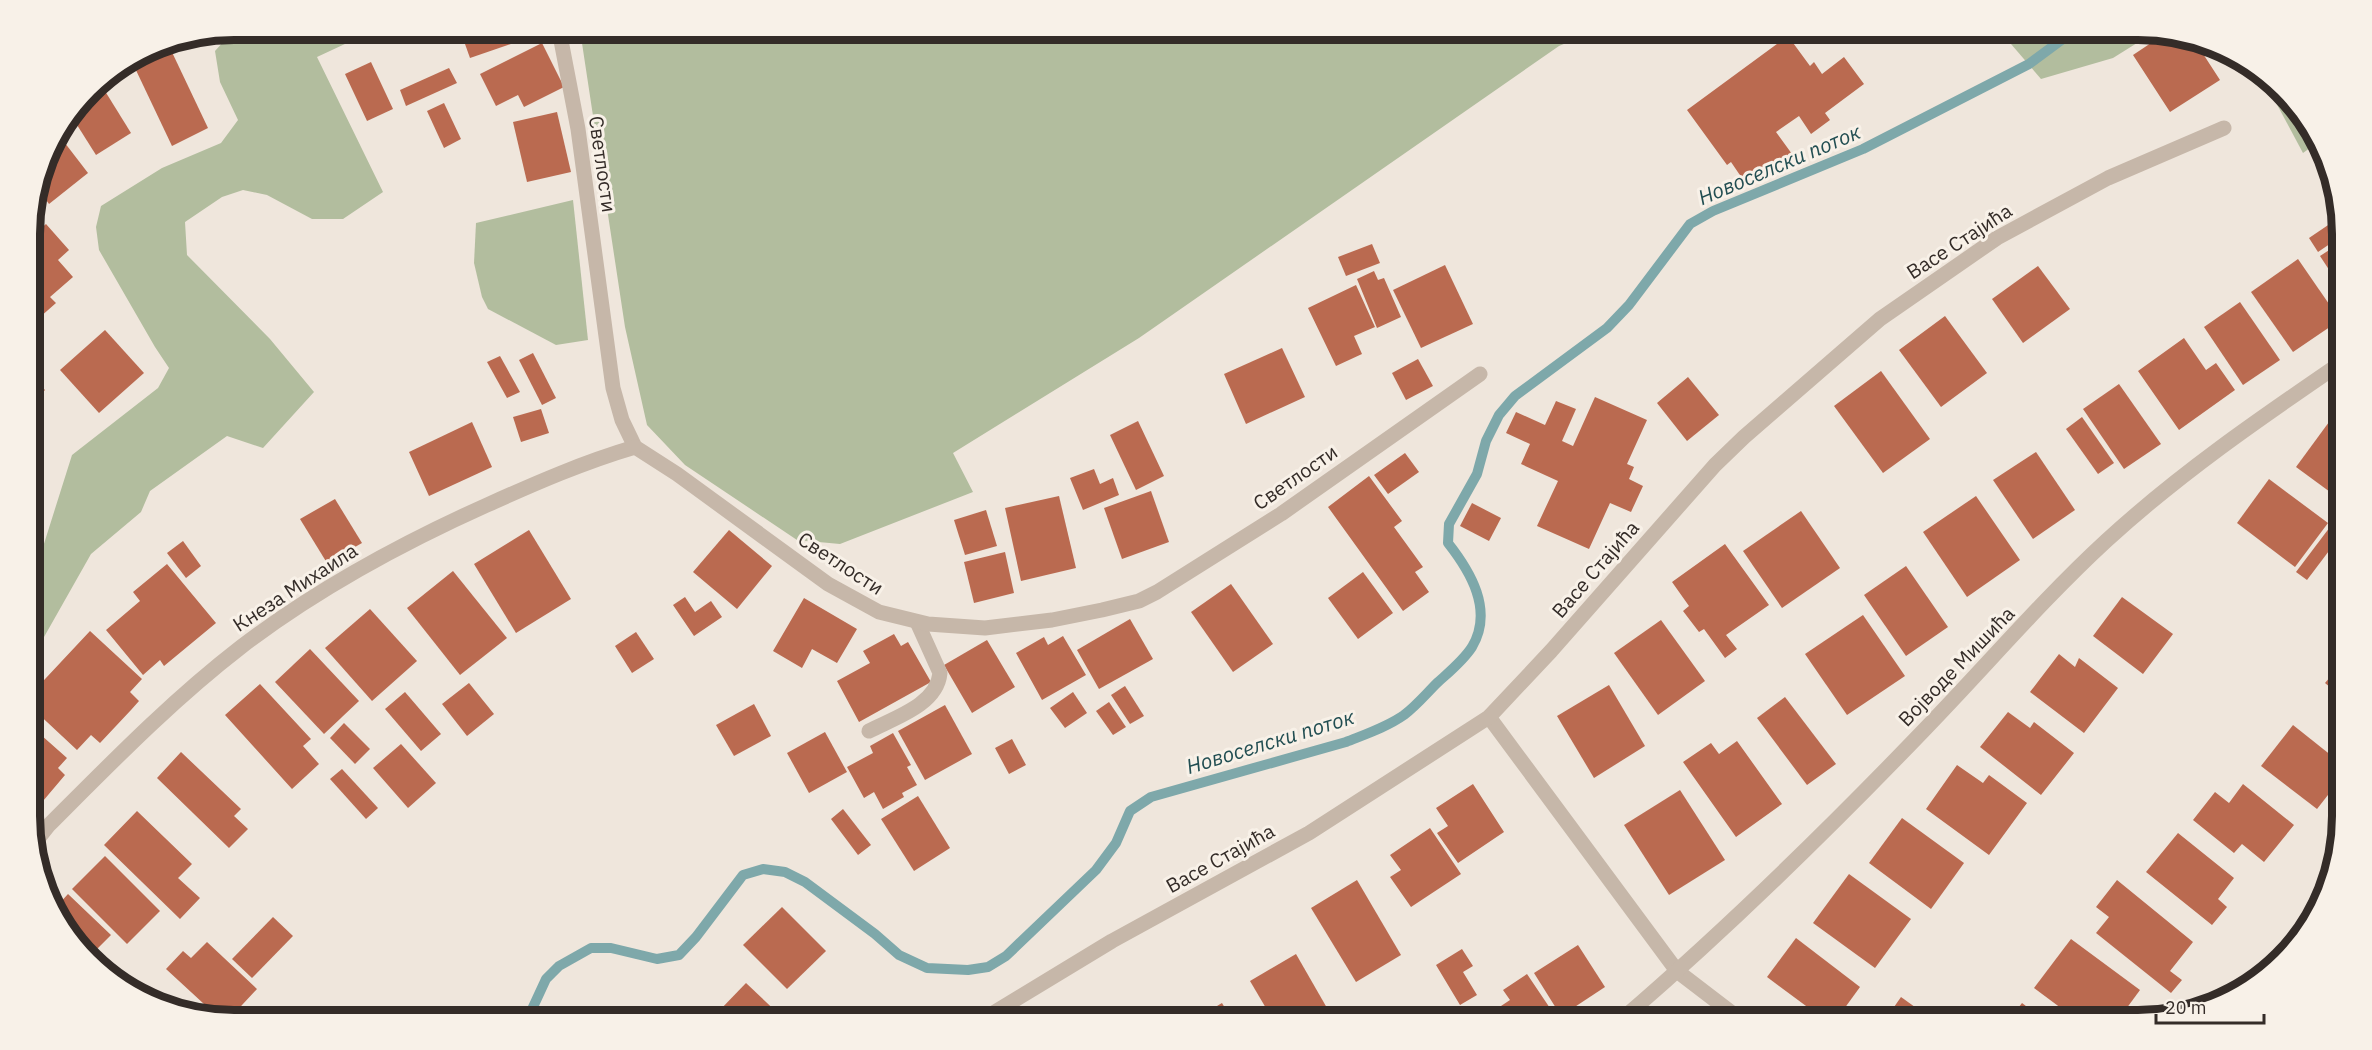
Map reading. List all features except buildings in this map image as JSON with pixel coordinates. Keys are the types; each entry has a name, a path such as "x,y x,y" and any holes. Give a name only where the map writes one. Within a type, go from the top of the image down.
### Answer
{"street":[{"name":"Светлости","path":"562,40 578,129 613,388 622,420 635,447 677,474 828,584 879,612 928,624 986,628 1052,621 1139,601 1281,514 1480,374"},
{"name":"Васе Стајића","path":"999,1010 1112,941 1309,833 1489,717 1551,651 1715,465 1880,319 1997,238 2108,178 2224,128"},
{"name":"Војводе Мишића","path":"1633,1009 1776,879 1844,812 2106,542 2178,479 2254,422 2332,369"},
{"name":"Кнеза Михаила","path":"41,834 152,722 240,648 308,599 422,534 592,460 635,447"},
{"path":"869,731 919,705 932,693 939,681 939,673 917,622"},
{"path":"1489,717 1677,971 1727,1009"}],"green space":[{"path":"234,40 354,40 317,57 383,192 343,219 312,219 267,195 243,190 222,197 185,222 187,255 270,339 314,392 263,448 227,436 150,491 141,512 91,554 40,644 40,555 72,455 158,388 169,368 99,250 96,227 101,206 162,168 221,143 238,120 220,82 215,51 224,41"},
{"path":"582,40 1573,40 1559,46 1139,338 953,453 973,492 840,544 797,540 685,465 647,425 625,327"},
{"path":"2008,40 2141,40 2113,58 2041,79"},
{"path":"2271,94 2306,137 2311,147 2303,153"},
{"path":"573,200 588,340 556,345 488,309 482,297 474,263 476,223"}],"waterway":[{"name":"Новоселски поток","path":"532,1010 546,979 559,966 591,948 611,948 657,959 679,955 696,937 743,875 763,869 785,872 805,882 875,934 899,955 927,968 968,970 988,967 1006,956 1096,870 1116,843 1130,811 1151,797 1346,742 1404,715 1460,662 1472,647 1478,633 1481,619 1480,605 1471,578 1448,543 1449,524 1477,474 1486,441 1499,415 1515,396 1607,328 1629,305 1690,224 1713,211 1863,149 2029,64 2061,40"}]}
